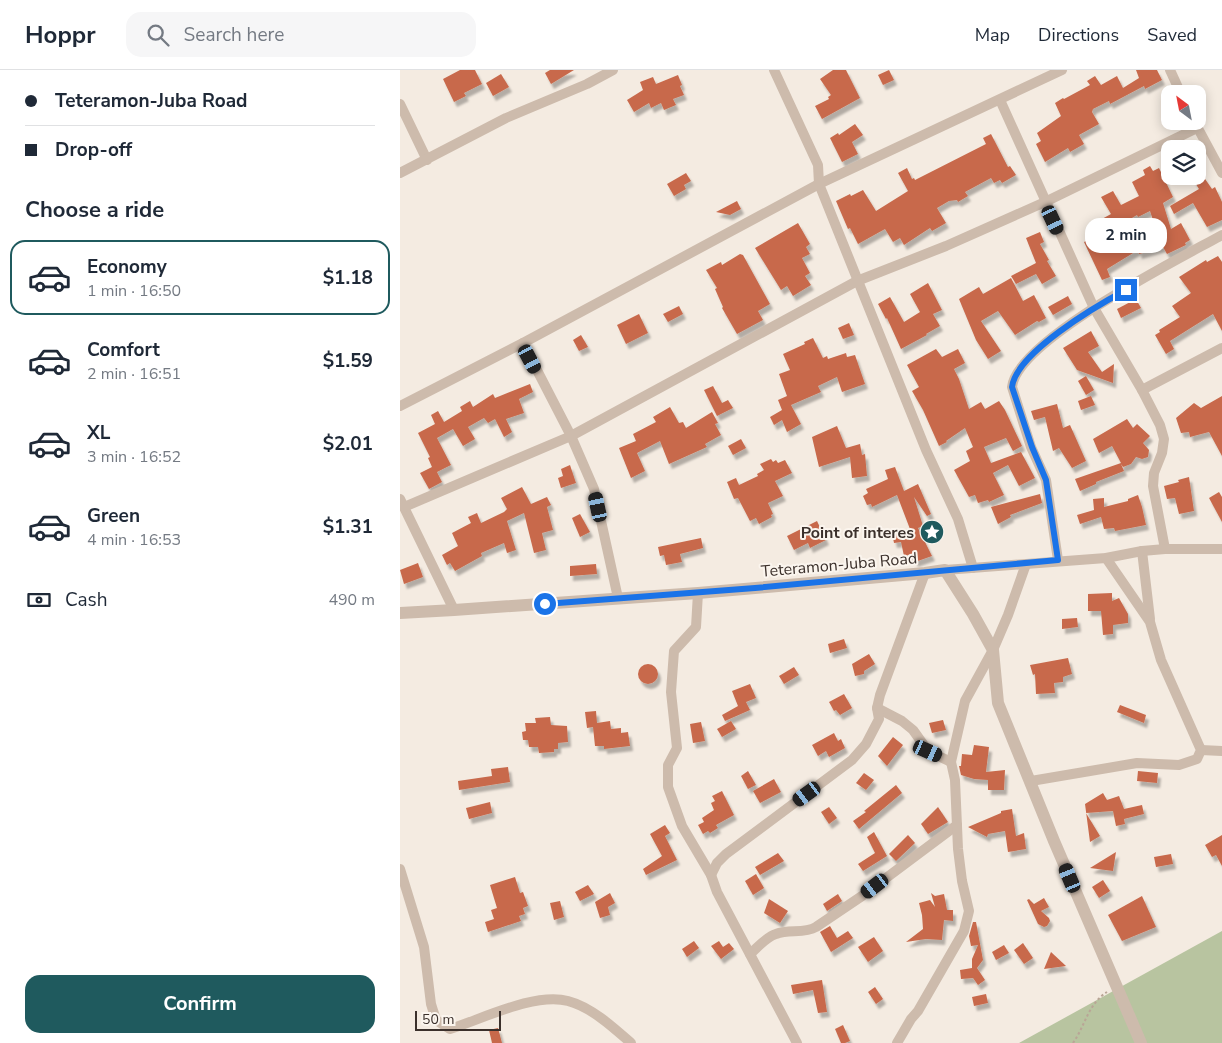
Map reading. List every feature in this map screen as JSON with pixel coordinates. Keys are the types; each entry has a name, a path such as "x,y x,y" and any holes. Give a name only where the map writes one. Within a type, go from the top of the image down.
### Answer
{"street":[{"path":"400,174 506,118 588,84 613,70"},
{"path":"774,70 818,165 819,184 926,450 958,519 973,568"},
{"path":"400,406 819,184 1062,70"},
{"path":"1170,70 1177,85"},
{"path":"1000,100 1094,308 1142,390 1160,425 1164,440 1162,453 1154,473 1153,486 1165,549"},
{"path":"400,104 427,160"},
{"path":"454,610 402,503 571,436 857,281 946,246 1045,202 1186,130"},
{"path":"1199,130 1222,172"},
{"path":"1058,560 1046,480 1032,447 1012,387 1013,380 1019,370 1040,347 1066,327 1094,308 1222,235"},
{"path":"522,343 571,436 594,489 618,598"},
{"path":"1142,390 1222,348"},
{"path":"1141,1043 1054,841 998,703 993,650 945,570 1058,560 1106,558 1165,549 1222,549"},
{"path":"1142,551 1150,622 1161,660 1202,750"},
{"path":"1106,558 1150,622"},
{"path":"897,1043 918,1011 964,931 968,919 969,904 962,881 956,799 951,762 965,701 993,650 1026,564"},
{"name":"Teteramon-Juba Road","path":"400,613 698,593 925,574 945,570"},
{"path":"711,875 717,863 726,854 852,760 866,744 879,719 877,708 925,574"},
{"path":"698,593 696,627 674,651 671,692 678,748 668,765 668,788 682,826 711,875 717,892 797,1043"},
{"path":"877,708 902,721 913,730 928,751 951,762"},
{"path":"1202,750 1222,751"},
{"path":"1031,781 1137,763 1179,765 1197,759 1202,750"},
{"path":"750,954 769,937 778,933 811,930 816,927 862,896 957,824"},
{"path":"400,869 424,947 431,1004 436,1020 450,1030 509,1007 551,998 567,1000 580,1005 604,1020 631,1043"}],"path":[{"path":"1073,1043 1082,1031 1090,1010 1097,999 1116,986"}],"green space":[{"path":"1222,931 1222,1043 1019,1043"}],"building":[{"path":"460,70 475,70 482,84 464,93 466,96 454,102 443,79"},
{"path":"550,70 574,70 551,84 545,73"},
{"path":"833,70 846,70 860,98 822,119 815,106 829,99 828,97 831,95 820,79"},
{"path":"889,70 894,80 883,85 878,75"},
{"path":"1136,70 1157,70 1162,80 1145,89 1144,86 1110,104 1109,101 1093,109 1092,112 1099,124 1079,135 1084,144 1070,152 1068,148 1045,162 1036,144 1041,141 1037,133 1061,116 1055,103 1090,85 1087,81 1095,76 1101,85 1117,76 1123,88 1139,78"},
{"path":"501,74 509,87 493,96 486,83"},
{"path":"678,75 684,95 673,99 676,105 664,110 661,103 651,108 649,103 634,112 627,100 643,90 640,82 653,77 656,84"},
{"path":"855,124 863,135 852,142 858,154 842,162 830,138 838,133 839,135"},
{"path":"991,134 1008,167 1010,166 1016,175 1002,183 1000,180 994,183 991,178 965,192 968,196 958,202 957,200 949,201 937,208 946,223 932,231 930,228 904,245 900,238 893,242 885,229 858,244 850,228 848,229 836,201 863,190 876,211 908,191 898,173 907,168 912,179 914,178 915,180 986,144 983,138"},
{"path":"1150,166 1153,171 1159,168 1161,172 1161,185 1167,185 1173,197 1163,203 1171,229 1181,223 1190,240 1185,243 1186,245 1167,254 1163,247 1139,254 1138,250 1107,269 1110,277 1102,280 1084,242 1107,230 1100,220 1111,214 1101,197 1113,191 1121,205 1139,196 1132,182 1145,175 1143,170","holes":["1150,211 1159,238 1127,248 1115,228 1137,215 1138,217"]},
{"path":"686,173 691,181 684,185 686,189 674,196 667,184"},
{"path":"1206,180 1212,189 1215,187 1222,202 1222,220 1207,227 1193,203 1174,214 1170,206 1199,189 1197,185 1206,185"},
{"path":"737,201 741,209 730,215 716,212"},
{"path":"798,223 810,244 806,247 810,254 802,258 810,273 805,276 811,285 793,296 787,286 781,290 755,248"},
{"path":"1040,232 1044,242 1040,244 1056,276 1042,284 1036,274 1016,284 1011,276 1036,263 1026,238"},
{"path":"740,254 743,255 770,304 758,311 763,320 737,334 722,308 715,289 717,288 706,270 721,262 722,265"},
{"path":"1218,256 1222,262 1222,331 1213,314 1170,341 1174,349 1166,354 1155,335 1160,332 1159,330 1180,317 1172,306 1191,293 1179,277 1206,260 1207,262"},
{"path":"1011,278 1023,301 1034,295 1046,318 1039,322 1037,321 1015,335 998,311 981,321 1001,351 988,359 976,340 959,299 979,287 983,294"},
{"path":"928,283 942,310 933,314 940,326 901,349 887,318 878,304 890,297 904,322 920,312 910,294"},
{"path":"1068,296 1072,304 1053,315 1048,307"},
{"path":"1136,299 1141,308 1121,318 1117,309"},
{"path":"679,306 683,314 668,322 663,314"},
{"path":"639,314 648,333 626,344 617,325"},
{"path":"849,323 854,335 843,339 838,328"},
{"path":"1091,331 1099,346 1088,352 1102,372 1114,364 1113,383 1077,370 1063,348"},
{"path":"581,335 588,347 579,351 573,340"},
{"path":"813,338 823,358 827,356 828,359 846,353 847,357 855,355 865,384 842,392 837,377 818,386 821,392 791,405 801,424 787,432 782,420 774,425 770,417 782,410 778,400 787,396 779,374 790,370 783,354 805,344 804,342"},
{"path":"936,349 942,357 958,349 965,363 954,369 969,409 981,402 985,409 999,401 1005,410 1022,446 1013,451 1006,438 984,447 991,463 1021,452 1035,478 1019,486 1008,465 993,473 1004,495 989,502 988,500 978,503 975,495 969,497 954,470 970,461 966,451 973,447 965,428 939,446 923,410 912,391 919,387 907,365"},
{"path":"1086,376 1094,390 1086,395 1078,381"},
{"path":"530,384 533,392 519,399 524,413 506,419 512,432 504,437 495,419 488,423 484,418 468,427 475,439 463,446 453,429 437,438 451,465 437,472 442,482 429,489 420,473 432,467 428,458 430,457 418,433 435,424 431,415 438,411 444,422 462,411 460,407 470,401 473,407 493,394 495,398"},
{"path":"713,386 722,403 728,400 733,408 717,416 704,390"},
{"path":"1091,396 1095,405 1081,410 1078,401"},
{"path":"1222,396 1222,456 1209,432 1190,437 1189,432 1181,433 1176,418 1194,403 1201,408"},
{"path":"1057,404 1063,428 1070,425 1086,461 1072,468 1059,448 1053,451 1045,417 1034,420 1031,411"},
{"path":"670,407 679,423 683,422 686,428 712,412 718,423 715,424 721,435 705,444 707,447 669,464 660,441 637,453 645,471 631,478 619,448 636,441 633,434 656,422 653,417"},
{"path":"1127,419 1133,428 1137,424 1150,436 1143,443 1149,450 1148,457 1142,459 1136,457 1131,464 1123,467 1121,464 1124,471 1096,482 1096,484 1080,491 1075,479 1121,463 1112,446 1099,453 1093,439"},
{"path":"837,426 846,448 860,444 862,455 865,454 867,476 852,478 850,457 819,467 812,437"},
{"path":"741,439 746,448 733,455 728,446"},
{"path":"771,459 773,462 776,460 778,463 785,460 792,473 775,481 783,496 768,503 773,514 771,515 772,517 759,524 756,518 750,521 738,498 734,499 727,482 736,478 739,485 758,476 757,474 764,470 760,464"},
{"path":"570,465 576,483 561,488 558,478 563,476 561,469"},
{"path":"895,467 904,491 918,484 931,514 927,516 914,497 923,526 918,528 932,556 915,562 913,554 904,556 901,542 894,543 892,533 910,529 897,495 872,507 871,504 867,505 863,496 868,493 866,489 888,479 885,470"},
{"path":"1189,477 1194,511 1179,514 1175,498 1167,499 1164,486"},
{"path":"522,487 531,504 547,497 551,505 547,507 553,530 542,533 546,550 534,553 524,513 507,521 516,550 507,553 504,543 481,553 482,556 455,571 450,563 447,565 442,555 458,546 452,533 471,523 468,517 477,513 481,523 504,512 507,509 501,498"},
{"path":"1219,492 1222,497 1222,522 1209,498"},
{"path":"1040,494 1042,503 1010,515 1011,517 998,524 991,507"},
{"path":"1138,495 1146,525 1115,531 1114,528 1104,529 1101,517 1080,524 1077,515 1094,510 1093,499 1104,498 1104,507 1128,501 1128,499"},
{"path":"580,514 590,532 580,537 572,518"},
{"path":"817,521 826,540 810,548 808,543 794,550 787,536"},
{"path":"701,538 703,548 680,554 682,562 666,565 664,555 660,556 658,547"},
{"path":"418,563 423,577 404,584 400,570"},
{"path":"596,564 597,574 570,576 570,566"},
{"path":"1112,593 1112,601 1119,598 1128,614 1128,623 1113,625 1113,634 1103,635 1101,611 1088,611 1088,594"},
{"path":"1077,618 1078,627 1062,629 1062,619"},
{"path":"844,639 847,648 830,653 828,644"},
{"path":"869,654 875,664 864,671 864,674 855,676 852,664"},
{"path":"1068,658 1072,674 1063,677 1063,682 1054,683 1055,693 1036,694 1035,674 1033,675 1030,665"},
{"path":"648,664 655,667 658,674 655,681 648,684 641,681 638,674 641,667"},
{"path":"794,667 799,675 784,684 779,676"},
{"path":"750,684 756,698 746,702 750,710 725,721 722,715 738,706 732,691"},
{"path":"844,694 852,708 840,715 836,710 834,711 829,702"},
{"path":"1120,705 1146,715 1144,723 1117,712"},
{"path":"596,711 597,723 610,721 611,729 621,728 621,733 628,732 630,746 604,749 604,746 595,746 593,727 587,728 585,712"},
{"path":"550,717 551,725 567,726 568,742 558,743 558,749 554,749 554,752 539,753 538,747 529,747 528,740 523,740 522,732 526,731 525,723 536,723 535,718"},
{"path":"943,720 946,730 932,733 929,723"},
{"path":"731,721 736,729 722,737 717,729"},
{"path":"701,722 705,741 693,743 690,724"},
{"path":"834,733 838,741 841,739 845,748 829,757 826,751 818,756 812,745"},
{"path":"893,737 903,745 887,766 878,756"},
{"path":"974,745 989,747 986,772 1005,770 1004,790 988,790 988,780 974,779 961,775 959,766 961,766 962,754 972,755"},
{"path":"508,767 510,782 459,790 458,781 492,776 491,769"},
{"path":"748,771 756,785 748,789 741,776"},
{"path":"1138,771 1158,773 1157,783 1137,781"},
{"path":"864,773 874,780 866,790 856,783"},
{"path":"774,779 781,792 760,803 753,791"},
{"path":"896,785 902,793 859,829 853,821"},
{"path":"722,791 734,815 716,825 718,828 710,833 708,831 703,834 698,825 704,822 702,818 714,810 711,803 715,801 712,796"},
{"path":"1103,793 1107,800 1119,796 1124,809 1142,805 1144,814 1124,819 1125,824 1116,826 1113,811 1086,813 1085,804"},
{"path":"490,802 492,813 469,819 466,808"},
{"path":"829,807 837,818 829,824 821,812"},
{"path":"938,807 948,822 928,834 921,824"},
{"path":"1012,809 1016,836 1024,833 1026,849 1008,852 1005,831 988,834 987,837 968,827 1001,813 1001,811"},
{"path":"1086,813 1100,836 1090,842"},
{"path":"665,825 670,833 665,836 677,860 646,875 643,869 662,856 650,834"},
{"path":"874,832 887,856 863,871 858,864 875,853 867,837"},
{"path":"908,835 915,843 896,861 889,854"},
{"path":"1222,835 1222,866 1216,855 1212,857 1205,845"},
{"path":"1116,852 1113,871 1090,868"},
{"path":"778,853 784,861 760,875 755,867"},
{"path":"1171,854 1173,864 1156,867 1154,857"},
{"path":"756,874 764,888 753,895 745,881"},
{"path":"515,877 520,893 523,892 528,906 523,908 525,914 519,916 521,921 488,932 485,922 494,919 491,910 497,908 490,885"},
{"path":"1103,880 1110,891 1099,898 1092,887"},
{"path":"588,885 594,894 580,901 575,892"},
{"path":"610,893 615,903 608,907 610,915 600,918 595,902"},
{"path":"931,893 935,896 944,894 947,910 953,910 953,921 944,920 942,940 926,939 906,942 923,929 919,903 930,900 935,907"},
{"path":"838,894 842,901 827,911 823,904"},
{"path":"1142,896 1156,927 1122,941 1108,915"},
{"path":"1044,898 1049,907 1041,911 1050,921 1044,927 1038,924 1027,900 1029,899 1034,904"},
{"path":"769,899 788,911 780,923 764,913"},
{"path":"560,901 564,917 554,920 550,903"},
{"path":"973,922 976,922 983,960 977,968 985,980 978,985 973,978 961,979 960,970 972,968 972,959 978,945 971,946 969,936"},
{"path":"830,926 837,938 848,931 853,938 831,952 820,932"},
{"path":"874,937 883,951 868,962 858,947"},
{"path":"694,941 699,948 687,957 682,949"},
{"path":"719,941 723,947 729,943 734,949 721,959 711,946"},
{"path":"1023,943 1033,958 1024,964 1014,950"},
{"path":"1004,945 1009,953 996,960 992,952"},
{"path":"1051,952 1066,966 1044,969"},
{"path":"822,980 827,1012 818,1013 813,990 793,994 791,985"},
{"path":"875,987 883,999 876,1004 868,992"},
{"path":"986,994 988,1003 974,1006 972,997"},
{"path":"843,1025 850,1041 841,1043 835,1029"},
{"path":"498,1028 502,1043 492,1043 489,1030"}],"place":[{"name":"Point of interes","path":"932,532"}],"route":[{"path":"545,604 925,574 945,570 1058,560 1046,480 1032,447 1012,387 1013,380 1019,370 1040,347 1094,308 1126,290"}]}
